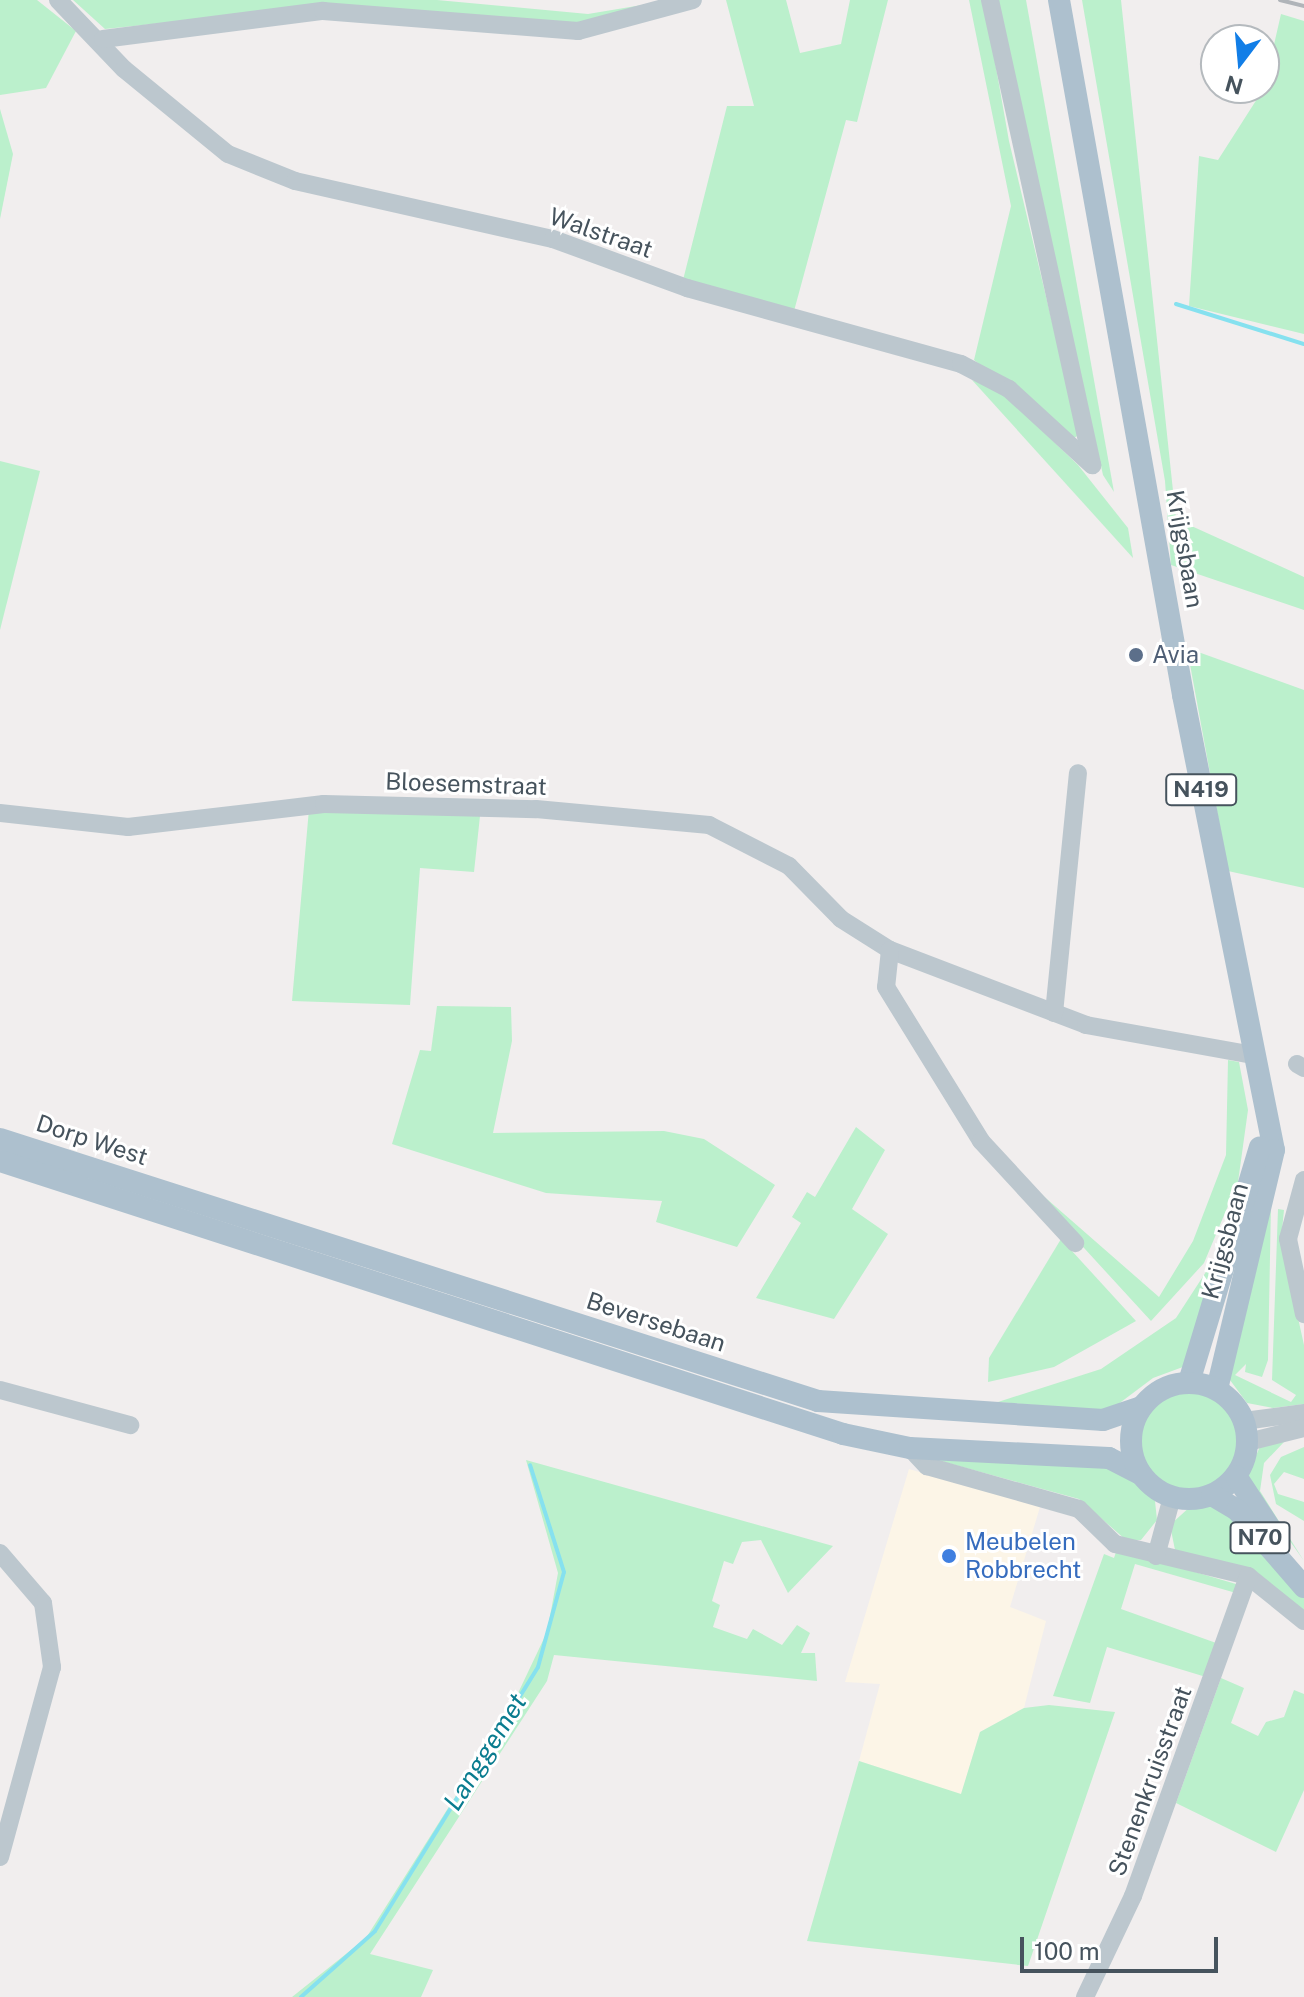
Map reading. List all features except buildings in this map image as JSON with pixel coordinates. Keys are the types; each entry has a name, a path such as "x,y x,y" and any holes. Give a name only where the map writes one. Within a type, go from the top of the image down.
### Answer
{"main road":[{"name":"Krijgsbaan","path":"1059,0 1273,1166 1217,1389"},
{"name":"Krijgsbaan","path":"1189,1382 1249,1195 1263,1107"},
{"name":"Dorp West","path":"0,1139 165,1201"},
{"name":"Dorp West","path":"0,1161 165,1201"},
{"name":"Beversebaan","path":"165,1201 818,1401 1103,1420 1141,1407"},
{"name":"Beversebaan","path":"165,1201 780,1415 910,1448 1109,1458 1141,1474"},
{"path":"1189,1382 1217,1389 1246,1432 1236,1476 1212,1495 1172,1497 1141,1474 1130,1441 1141,1407 1170,1385 1189,1382"},
{"name":"N70","path":"1236,1476 1304,1568"},
{"name":"N70","path":"1212,1495 1237,1510 1304,1587"}],"street":[{"name":"Walstraat","path":"58,0 103,39 187,125 262,169 553,239 687,288 961,364 1009,389 1092,465 990,0"},
{"path":"103,39 323,11 578,31 693,0"},
{"path":"1054,1013 1078,773"},
{"name":"Bloesemstraat","path":"0,813 128,827 324,804 536,809 709,825 789,866 841,919 890,950 1109,1031 1252,1055"},
{"path":"890,950 886,987 981,1141 1075,1243"},
{"path":"1304,1180 1288,1239 1304,1314"},
{"path":"0,1390 130,1425"},
{"path":"1246,1432 1304,1413"},
{"path":"1246,1432 1304,1428"},
{"name":"Beversebaan","path":"910,1448 927,1466 1063,1502 1115,1544 1248,1576 1304,1621"},
{"path":"1156,1556 1172,1497"},
{"path":"0,1553 43,1603 52,1667 0,1857"},
{"name":"Stenenkruisstraat","path":"1085,1997 1133,1896 1248,1576"}],"shaded area":[{"path":"909,1469 1040,1507 1010,1607 1046,1621 1024,1708 980,1732 961,1795 859,1761 880,1684 845,1682"}],"green space":[{"path":"0,0 37,0 76,31 46,88 0,95"},
{"path":"73,0 437,0 588,14 672,0 572,25 327,6 105,29"},
{"path":"726,0 786,0 800,53 841,44 850,0 888,0 857,122 846,120 794,311 683,280 727,106 754,106"},
{"path":"969,0 984,0 1009,141 1079,435 1074,438 974,360 1011,206"},
{"path":"998,0 1026,0 1114,492 1103,475"},
{"path":"1082,0 1121,0 1176,519 1304,577 1304,610 1171,565 1165,481"},
{"path":"1281,14 1304,21 1304,334 1189,306 1199,156 1218,160 1254,104 1280,104"},
{"path":"0,109 13,154 0,219"},
{"path":"972,380 1000,390 1078,465 1128,528 1133,558"},
{"path":"0,461 40,471 0,630"},
{"path":"1187,648 1304,690 1304,888 1228,871"},
{"path":"309,809 480,816 474,872 420,868 410,1005 292,1001"},
{"path":"437,1006 511,1007 512,1041 493,1133 664,1131 704,1139 775,1185 737,1247 656,1222 662,1201 546,1193 392,1144 420,1050 431,1051"},
{"path":"1228,1060 1239,1062 1248,1110 1238,1182 1204,1263 1151,1321 1007,1164 1159,1297 1193,1241 1226,1155"},
{"path":"856,1127 885,1150 852,1209 888,1234 834,1319 756,1298 801,1223 792,1217 807,1192 815,1197"},
{"path":"1271,1205 1268,1360 1262,1377 1245,1372 1246,1364 1235,1375 1291,1402 1296,1395 1272,1380 1278,1209 1284,1210 1281,1241 1304,1345 1304,1404 1273,1408 1247,1403 1227,1376"},
{"path":"1061,1239 1136,1321 1054,1367 988,1382 989,1358"},
{"path":"1226,1241 1191,1364 1153,1378 1109,1411 998,1402 1101,1369 1176,1318"},
{"path":"1189,1391 1208,1395 1224,1406 1235,1422 1239,1441 1235,1460 1224,1476 1208,1487 1189,1491 1170,1487 1154,1476 1143,1460 1139,1441 1143,1422 1154,1406 1170,1395"},
{"path":"1284,1442 1264,1463 1260,1491 1304,1561 1246,1479 1261,1444"},
{"path":"1304,1447 1304,1479 1284,1472 1274,1484 1278,1494 1304,1502 1304,1521 1276,1504 1270,1475 1281,1457"},
{"path":"926,1457 1101,1463 1130,1475 1155,1501 1157,1520 1141,1540 1126,1540 1079,1499"},
{"path":"526,1460 833,1546 788,1593 761,1540 742,1542 733,1564 724,1561 712,1601 720,1605 713,1627 747,1639 753,1629 782,1645 797,1625 810,1633 801,1653 815,1653 817,1681 554,1655 547,1681 370,1954 433,1970 421,1997 292,1997 366,1938 510,1710 547,1632 558,1573"},
{"path":"1192,1505 1220,1505 1304,1594 1304,1612 1254,1570 1175,1550 1170,1525"},
{"path":"1117,1549 1236,1584 1236,1593 1135,1564 1121,1609 1219,1644 1206,1677 1107,1647 1090,1703 1053,1696 1104,1554 1114,1558"},
{"path":"1221,1678 1244,1688 1231,1723 1258,1736 1266,1722 1284,1717 1294,1690 1304,1694 1304,1790 1276,1852 1176,1803"},
{"path":"1049,1705 1115,1712 1028,1966 807,1941 859,1761 961,1794 980,1732 1024,1708"}],"waterway":[{"path":"1176,304 1304,344"},
{"name":"Langgemet","path":"301,1997 375,1931 538,1667 564,1572 530,1465"}],"railway":[{"path":"1280,0 1304,6"}],"place":[{"name":"Avia","path":"1136,655"},
{"name":"Meubelen Robbrecht","path":"949,1556"}]}
